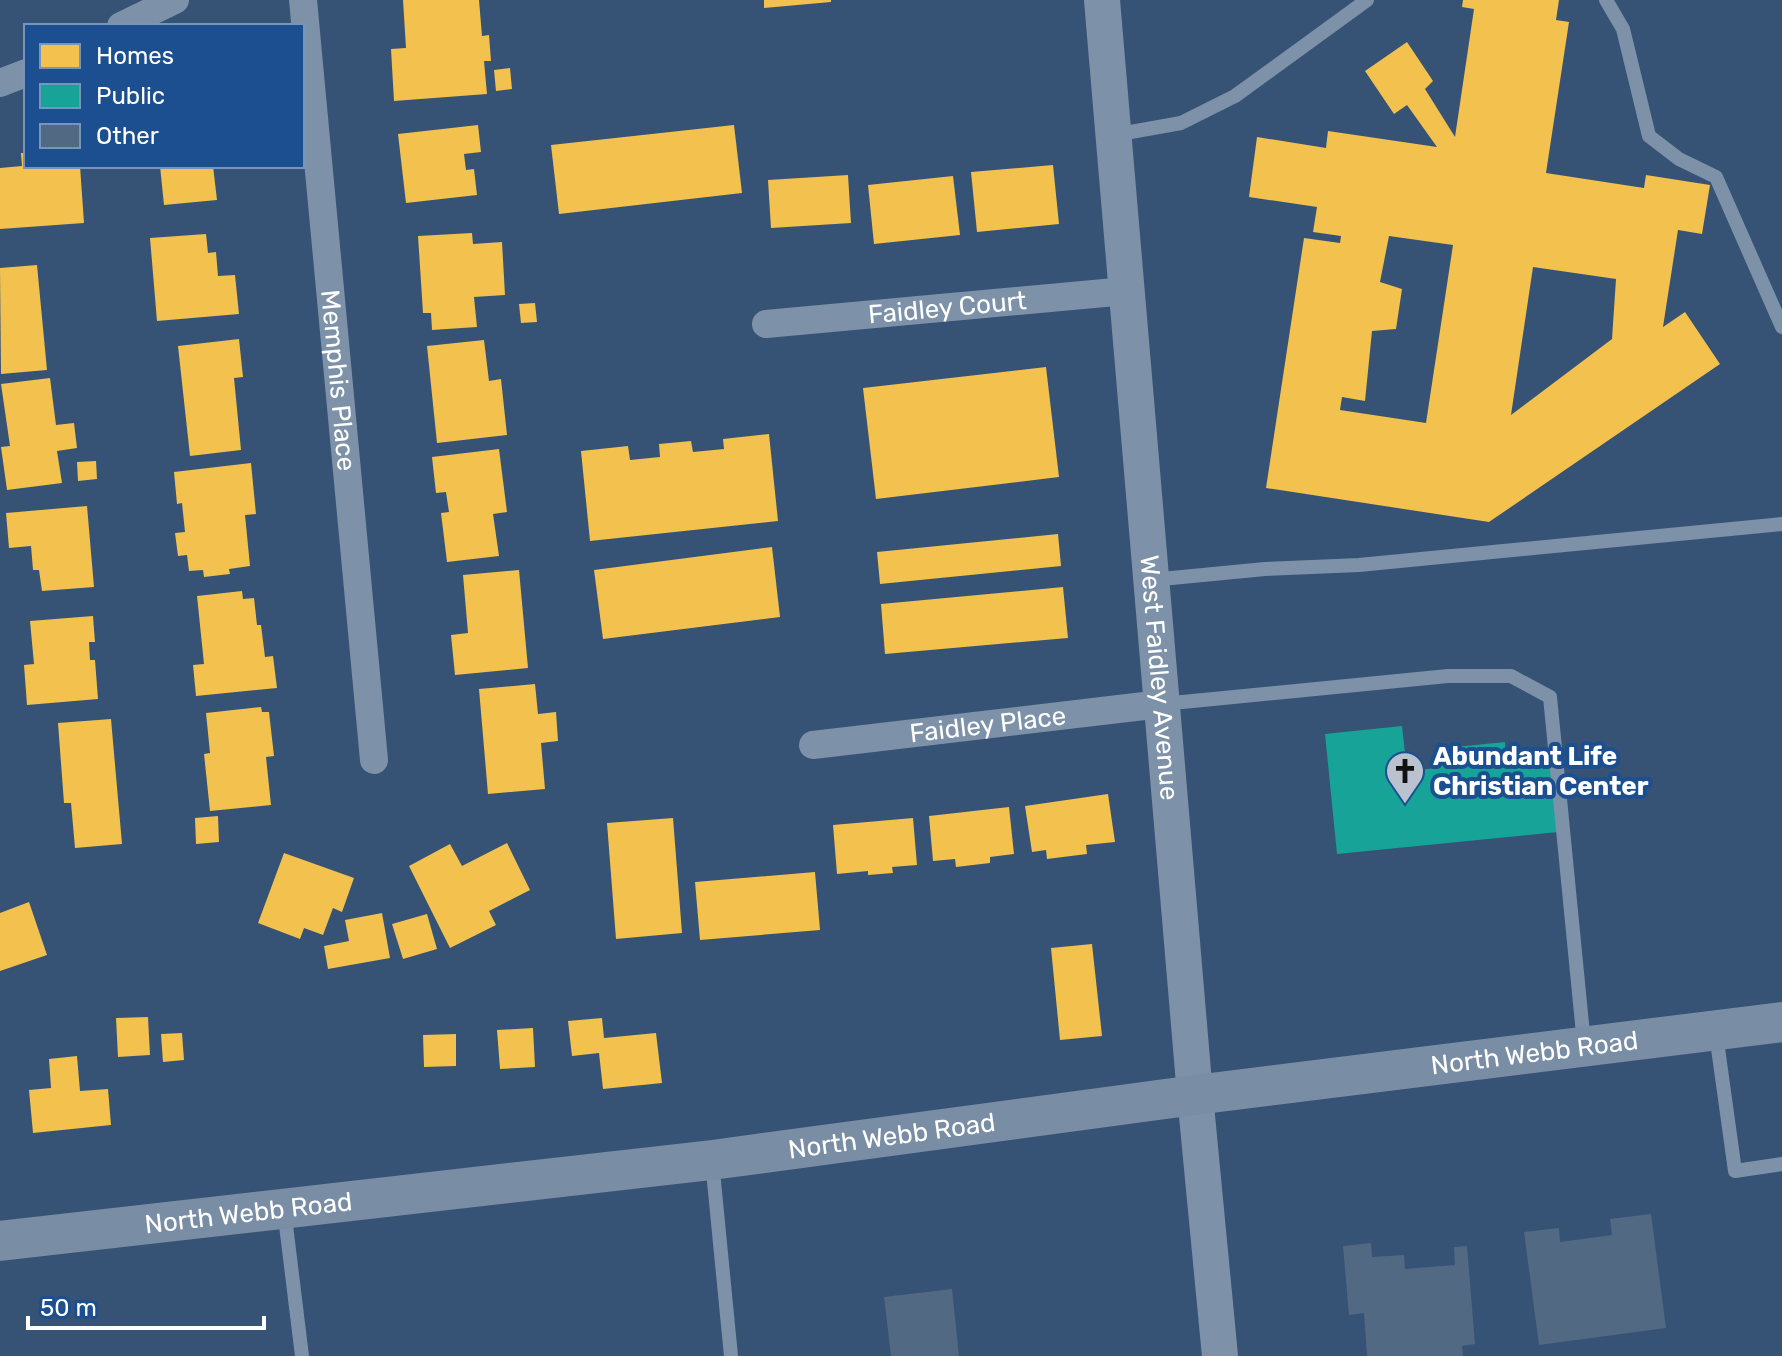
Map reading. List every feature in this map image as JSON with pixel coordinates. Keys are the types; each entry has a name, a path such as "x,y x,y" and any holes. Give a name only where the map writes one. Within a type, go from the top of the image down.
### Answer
{"main road":[{"name":"North Webb Road","path":"0,1241 712,1160 1195,1095 1782,1022"}],"street":[{"path":"125,24 175,0"},
{"name":"Memphis Place","path":"303,0 374,760"},
{"name":"West Faidley Avenue","path":"1102,0 1220,1356"},
{"path":"0,83 24,74"},
{"name":"Faidley Court","path":"766,324 1126,291"},
{"name":"Faidley Place","path":"813,745 1161,704"}],"lane":[{"path":"1113,135 1181,123 1235,96 1367,0"},
{"path":"1606,0 1623,29 1649,136 1679,159 1716,177 1782,327"},
{"path":"1151,580 1265,569 1359,565 1782,524"},
{"path":"1161,704 1448,676 1511,676 1550,697 1584,1046"},
{"path":"1716,1030 1735,1171 1782,1164"},
{"path":"712,1160 731,1356"},
{"path":"284,1209 302,1356"}],"building: Homes":[{"path":"403,0 479,0 482,36 489,35 491,61 484,61 487,94 394,101 391,49 406,48"},
{"path":"764,0 831,0 831,2 764,8"},
{"path":"1463,0 1559,0 1556,20 1569,22 1546,173 1644,188 1646,175 1710,185 1702,234 1678,230 1663,327 1685,312 1720,364 1489,522 1266,488 1304,238 1340,243 1341,236 1313,232 1317,207 1249,197 1257,137 1326,148 1328,131 1437,147 1407,105 1394,114 1365,71 1407,42 1433,81 1425,89 1455,137 1474,9 1462,7","holes":["1389,236 1453,245 1426,423 1340,410 1342,397 1365,401 1372,331 1396,329 1402,289 1380,282","1533,267 1616,279 1612,339 1511,415"]},
{"path":"510,68 512,89 496,91 494,70"},
{"path":"478,125 481,152 464,154 466,170 474,169 477,195 406,203 398,134"},
{"path":"734,125 742,193 559,214 551,145"},
{"path":"21,153 24,153 24,168 80,168 84,223 0,229 0,168 22,166"},
{"path":"1053,165 1059,224 977,232 971,172"},
{"path":"160,168 213,168 217,200 164,205"},
{"path":"848,175 851,223 771,228 768,180"},
{"path":"953,176 960,235 874,244 868,185"},
{"path":"472,233 473,244 502,242 505,295 474,297 477,327 432,330 431,313 423,313 418,236"},
{"path":"206,234 208,253 216,252 218,276 235,275 239,314 157,321 150,238"},
{"path":"37,265 47,370 1,374 0,268"},
{"path":"535,303 537,322 521,323 519,304"},
{"path":"239,339 243,377 234,378 241,450 190,456 178,346"},
{"path":"484,340 489,381 501,379 507,435 437,443 427,346"},
{"path":"1046,367 1059,477 876,499 863,388"},
{"path":"50,378 56,425 74,423 77,448 57,451 62,483 7,490 1,447 10,446 1,384"},
{"path":"769,434 778,521 590,541 581,451 628,446 630,460 660,457 659,444 691,441 693,452 724,449 723,439"},
{"path":"499,449 507,512 493,514 499,556 447,562 441,513 449,512 446,492 436,493 432,457"},
{"path":"96,461 97,479 78,481 77,462"},
{"path":"251,463 256,514 245,515 250,566 229,569 230,574 204,577 203,570 189,571 187,555 178,556 175,533 185,532 182,503 177,504 174,472"},
{"path":"87,506 94,587 42,591 39,570 33,570 31,546 9,548 6,513"},
{"path":"1058,534 1061,566 880,584 877,552"},
{"path":"772,547 780,617 603,639 594,570"},
{"path":"519,570 528,668 455,675 451,635 468,633 463,575"},
{"path":"1063,587 1068,638 885,654 881,604"},
{"path":"242,591 243,599 254,598 265,657 273,656 277,688 196,696 193,665 204,664 197,596"},
{"path":"93,616 95,642 89,642 90,660 95,660 98,699 27,705 24,665 34,664 30,621"},
{"path":"535,684 538,714 556,712 558,741 541,743 545,789 488,794 479,689"},
{"path":"261,707 262,712 269,712 274,756 266,757 271,805 210,811 204,754 210,753 206,713"},
{"path":"111,719 122,844 75,848 71,803 64,803 58,723"},
{"path":"1108,794 1115,842 1086,845 1087,854 1047,859 1046,850 1032,852 1025,806"},
{"path":"1009,807 1014,854 990,857 990,863 956,867 955,859 933,861 929,816"},
{"path":"218,816 219,842 196,844 195,818"},
{"path":"673,818 682,933 616,939 607,823"},
{"path":"913,818 917,865 892,867 893,873 868,875 868,871 837,874 833,825"},
{"path":"507,843 530,890 489,911 496,925 450,948 409,866 450,844 462,866"},
{"path":"284,853 354,878 342,912 333,908 323,935 304,928 300,939 258,923"},
{"path":"815,872 820,930 700,940 695,882"},
{"path":"29,902 47,955 0,971 0,913"},
{"path":"382,913 390,958 328,969 324,946 349,941 345,920"},
{"path":"427,914 437,949 403,959 392,924"},
{"path":"1092,944 1102,1036 1060,1040 1051,948"},
{"path":"148,1017 150,1055 118,1057 116,1018"},
{"path":"602,1018 604,1038 656,1033 662,1083 603,1089 599,1053 572,1056 568,1021"},
{"path":"533,1028 535,1067 500,1069 497,1030"},
{"path":"182,1033 184,1060 163,1062 161,1034"},
{"path":"456,1034 456,1066 424,1067 423,1035"},
{"path":"77,1056 80,1091 108,1089 111,1125 33,1133 29,1090 51,1088 49,1059"}],"building: Public":[{"path":"1402,726 1407,771 1437,768 1435,749 1505,742 1506,760 1551,756 1558,832 1337,854 1325,734"}],"building: Other":[{"path":"1651,1214 1666,1328 1539,1345 1524,1232 1559,1228 1560,1242 1612,1235 1610,1219"},
{"path":"1371,1243 1372,1257 1404,1255 1405,1269 1455,1265 1454,1247 1467,1246 1475,1344 1462,1346 1463,1356 1367,1356 1364,1313 1349,1315 1343,1246"},
{"path":"952,1289 959,1356 891,1356 884,1297"}],"place":[{"name":"Abundant Life Christian Center","path":"1405,805"}]}
